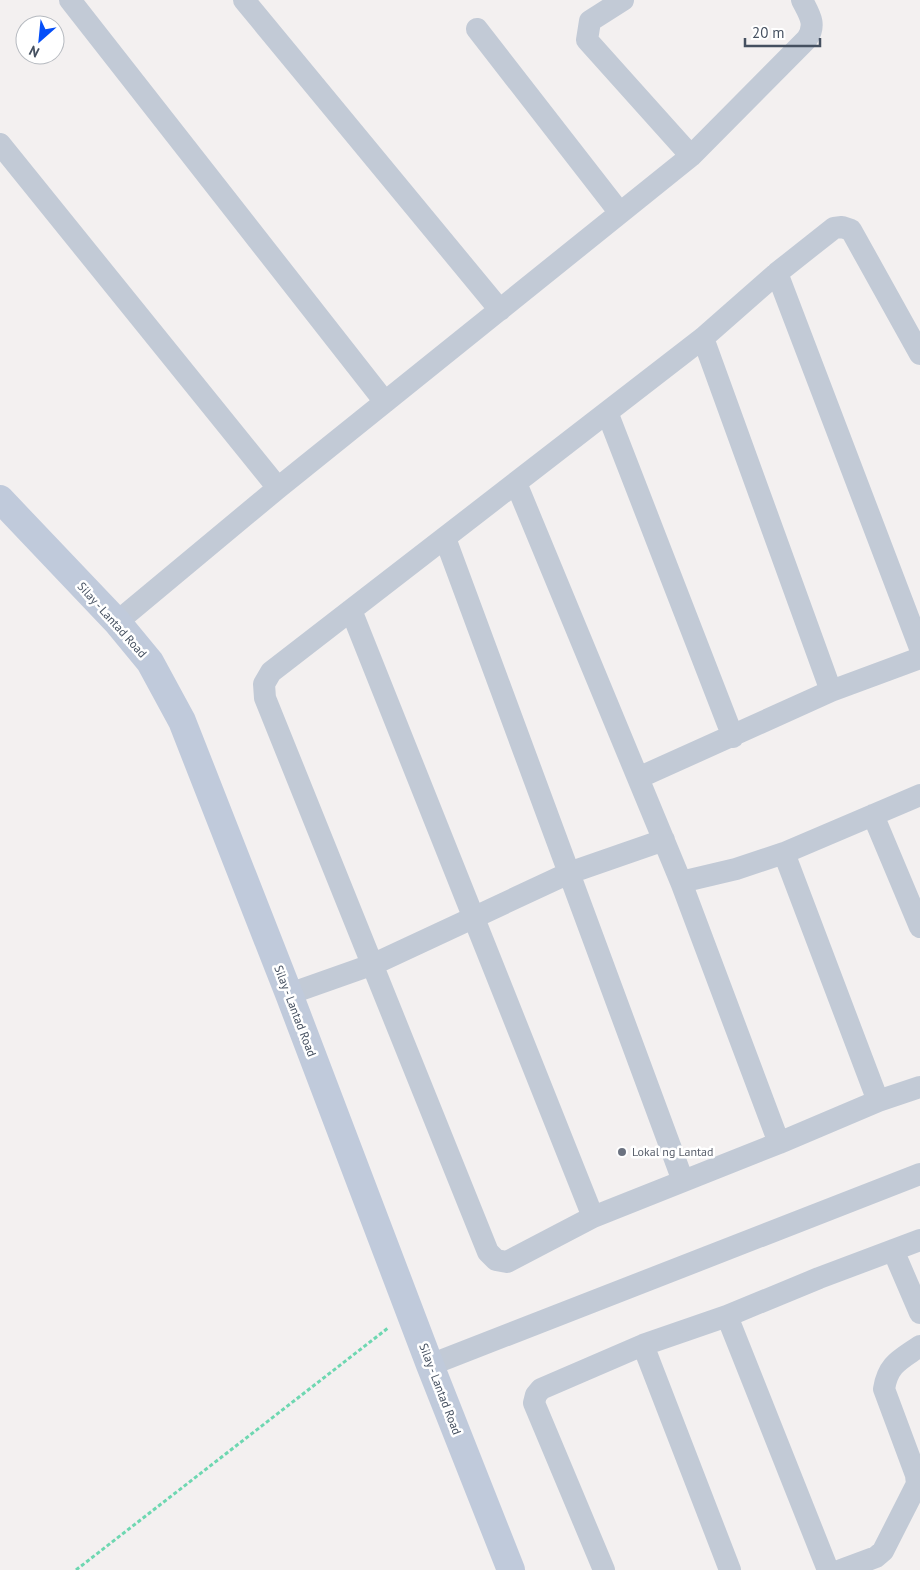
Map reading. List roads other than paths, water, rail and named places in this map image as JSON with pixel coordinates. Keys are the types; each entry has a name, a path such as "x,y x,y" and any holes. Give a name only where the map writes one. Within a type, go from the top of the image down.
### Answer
{"street":[{"path":"70,0 385,402"},
{"path":"244,0 500,310"},
{"path":"623,0 590,21 587,40 690,156"},
{"path":"117,622 278,488 690,156 807,39 812,32 813,22 802,0"},
{"path":"477,30 620,214"},
{"path":"0,144 278,488"},
{"path":"920,354 851,230 842,227 834,228 777,273 703,338 271,672 264,684 265,698 374,964 488,1252 496,1260 507,1262 593,1216 779,1143 878,1101 920,1087"},
{"path":"777,273 920,648"},
{"path":"703,338 831,691"},
{"path":"607,412 733,737"},
{"path":"516,483 681,882 779,1143"},
{"name":"Silay - Lantad Road","path":"0,500 117,622 150,662 182,721 289,994 409,1311 512,1570"},
{"path":"444,538 683,1181"},
{"path":"351,610 593,1216"},
{"path":"638,778 733,737 831,691 920,658"},
{"path":"681,882 736,870 784,853 920,795"},
{"path":"873,816 920,927"},
{"path":"289,994 374,964 569,873 664,840"},
{"path":"784,853 878,1101"},
{"path":"430,1365 920,1174"},
{"path":"604,1570 534,1403 541,1389 643,1345 727,1316 819,1278 920,1240"},
{"path":"893,1250 920,1313"},
{"path":"727,1316 828,1570"},
{"path":"643,1345 730,1570"},
{"path":"841,1570 876,1557 883,1551 918,1485 884,1390 886,1376 893,1364 920,1346"}],"place":[{"name":"Lokal ng Lantad","path":"622,1152"}]}
